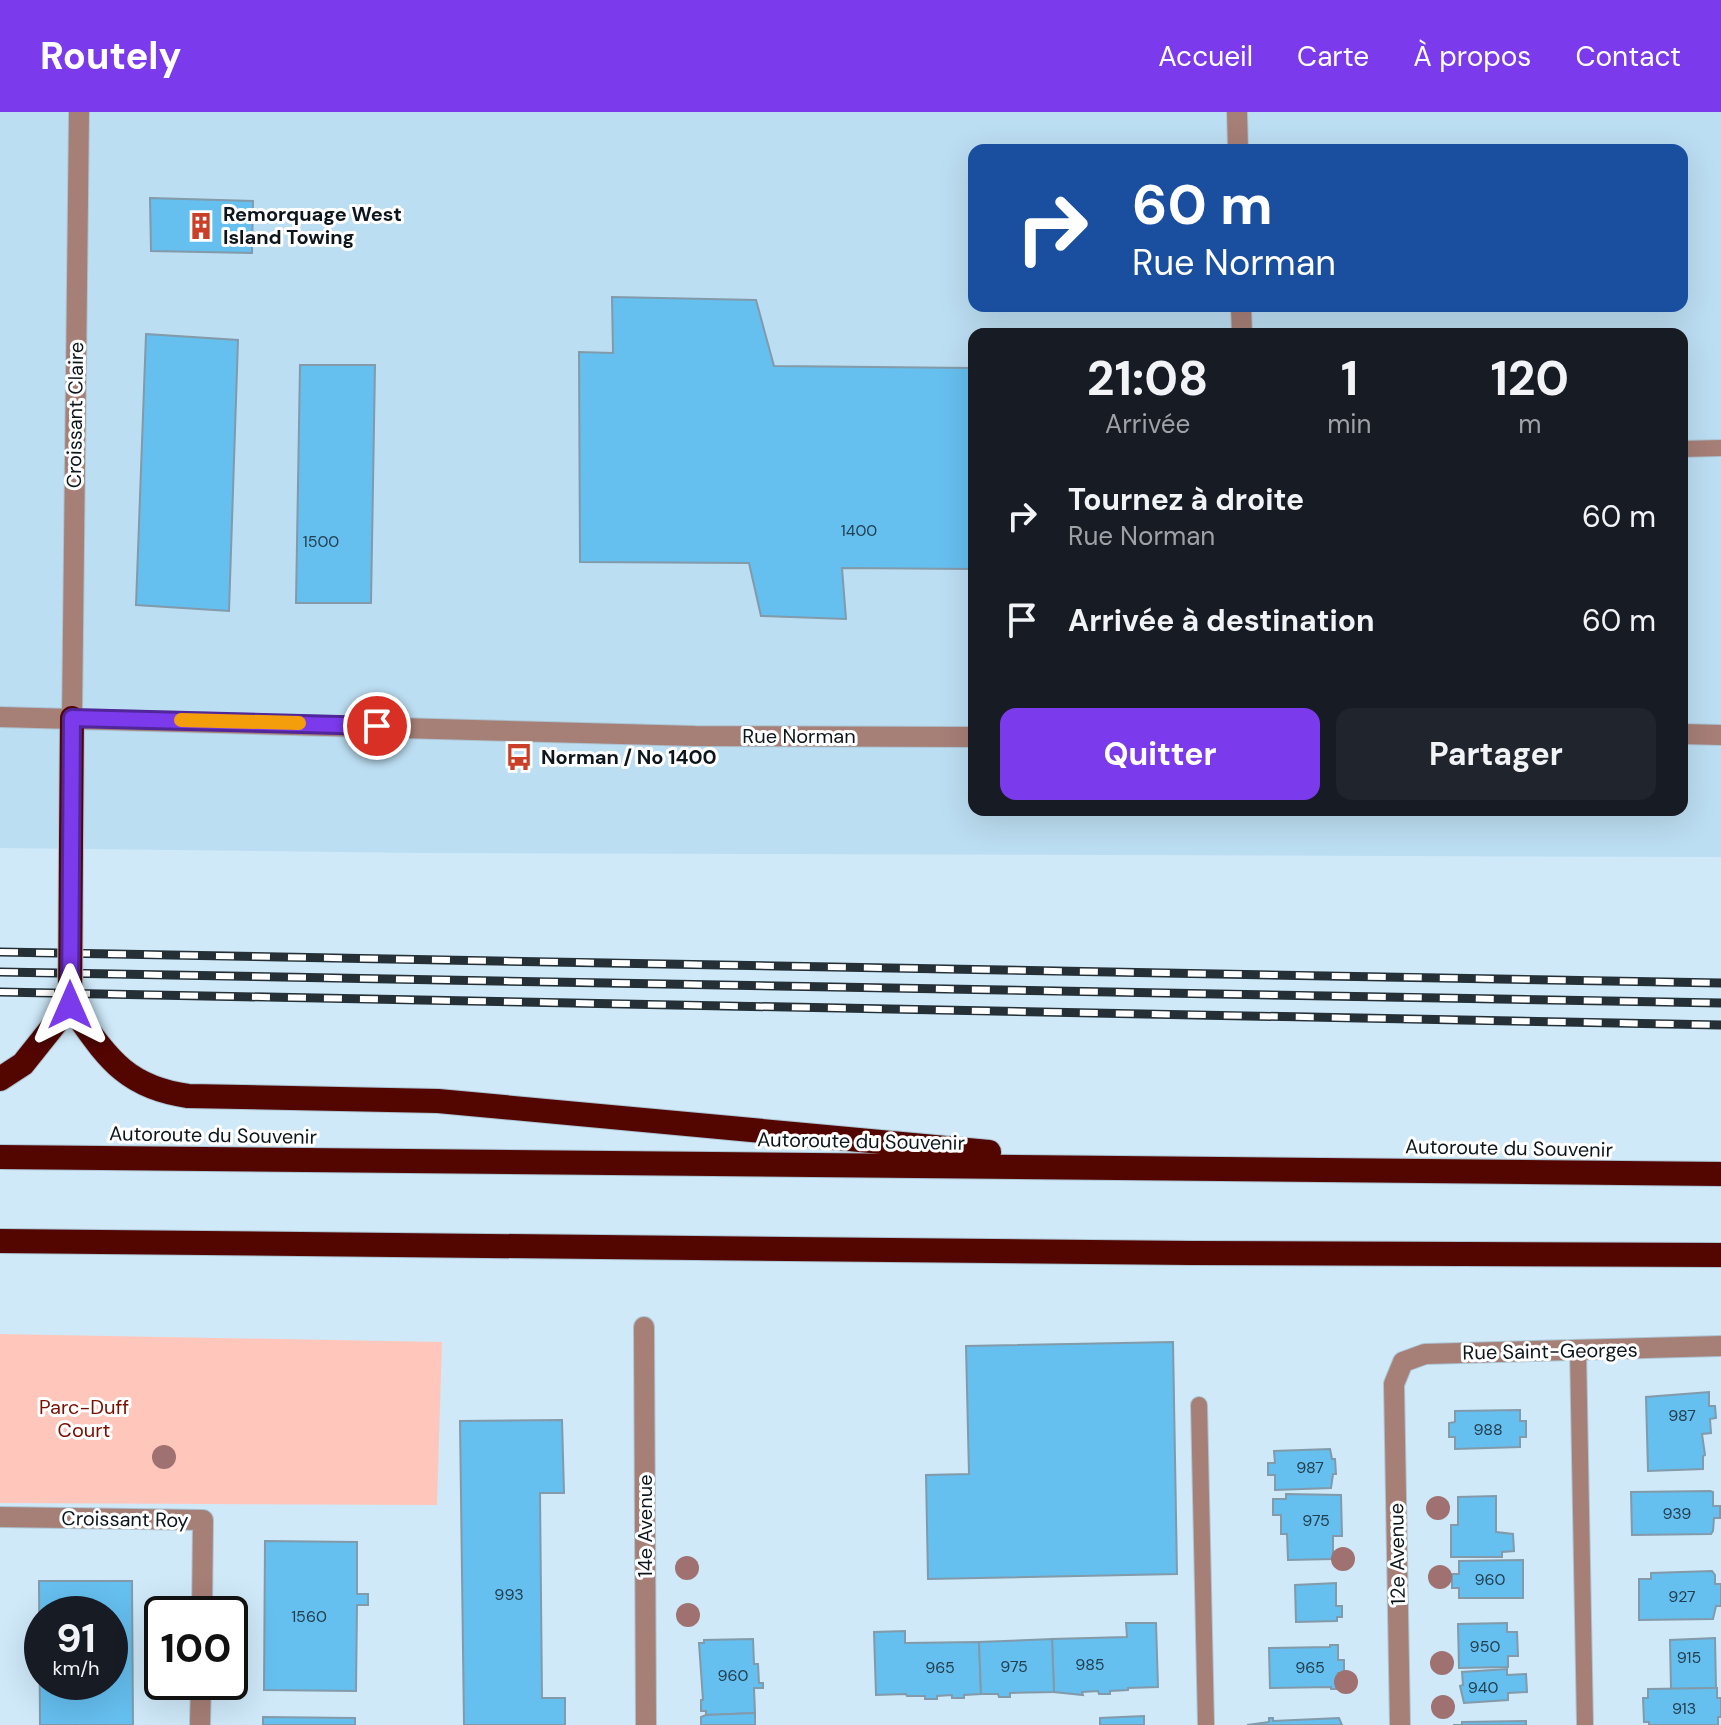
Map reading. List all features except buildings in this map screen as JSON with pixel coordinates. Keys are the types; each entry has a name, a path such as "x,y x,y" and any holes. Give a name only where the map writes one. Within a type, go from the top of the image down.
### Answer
{"highway":[{"path":"72,718 70,1015 128,1076 163,1092 188,1096 438,1101 1162,1168"},
{"path":"0,1079 23,1064 70,1015"},
{"name":"Autoroute du Souvenir","path":"0,1157 1721,1174"},
{"path":"0,1241 1721,1255"}],"street":[{"name":"Croissant Claire","path":"72,718 79,112"},
{"path":"1237,112 1238,144"},
{"name":"Rue Norman","path":"0,717 695,736 968,737"},
{"path":"1688,734 1721,735"},
{"name":"14e Avenue","path":"644,1327 646,1725"},
{"name":"Rue Saint-Georges","path":"1394,1384 1403,1362 1425,1354 1721,1346"},
{"name":"12e Avenue","path":"1394,1384 1400,1725"},
{"name":"Croissant Roy","path":"0,1517 203,1520 202,1596"},
{"path":"200,1725 201,1700"}],"lane":[{"path":"1688,449 1721,448"},
{"path":"1578,1350 1585,1725"},
{"path":"1199,1405 1206,1725"}],"shaded area":[{"path":"0,112 1721,112 1721,857 424,853 0,848"}],"green space":[{"name":"Parc-Duff Court","path":"0,1334 442,1342 437,1505 0,1503"}],"railway":[{"path":"0,952 1721,983"},
{"path":"0,972 1721,1003"},
{"path":"0,992 1721,1025"}],"slow traffic":[{"path":"181,720 299,723"}],"place":[{"name":"Remorquage West Island Towing","path":"201,226"},
{"name":"Norman / No 1400","path":"519,757"}],"route":[{"path":"70,1005 72,718 377,726"}]}
